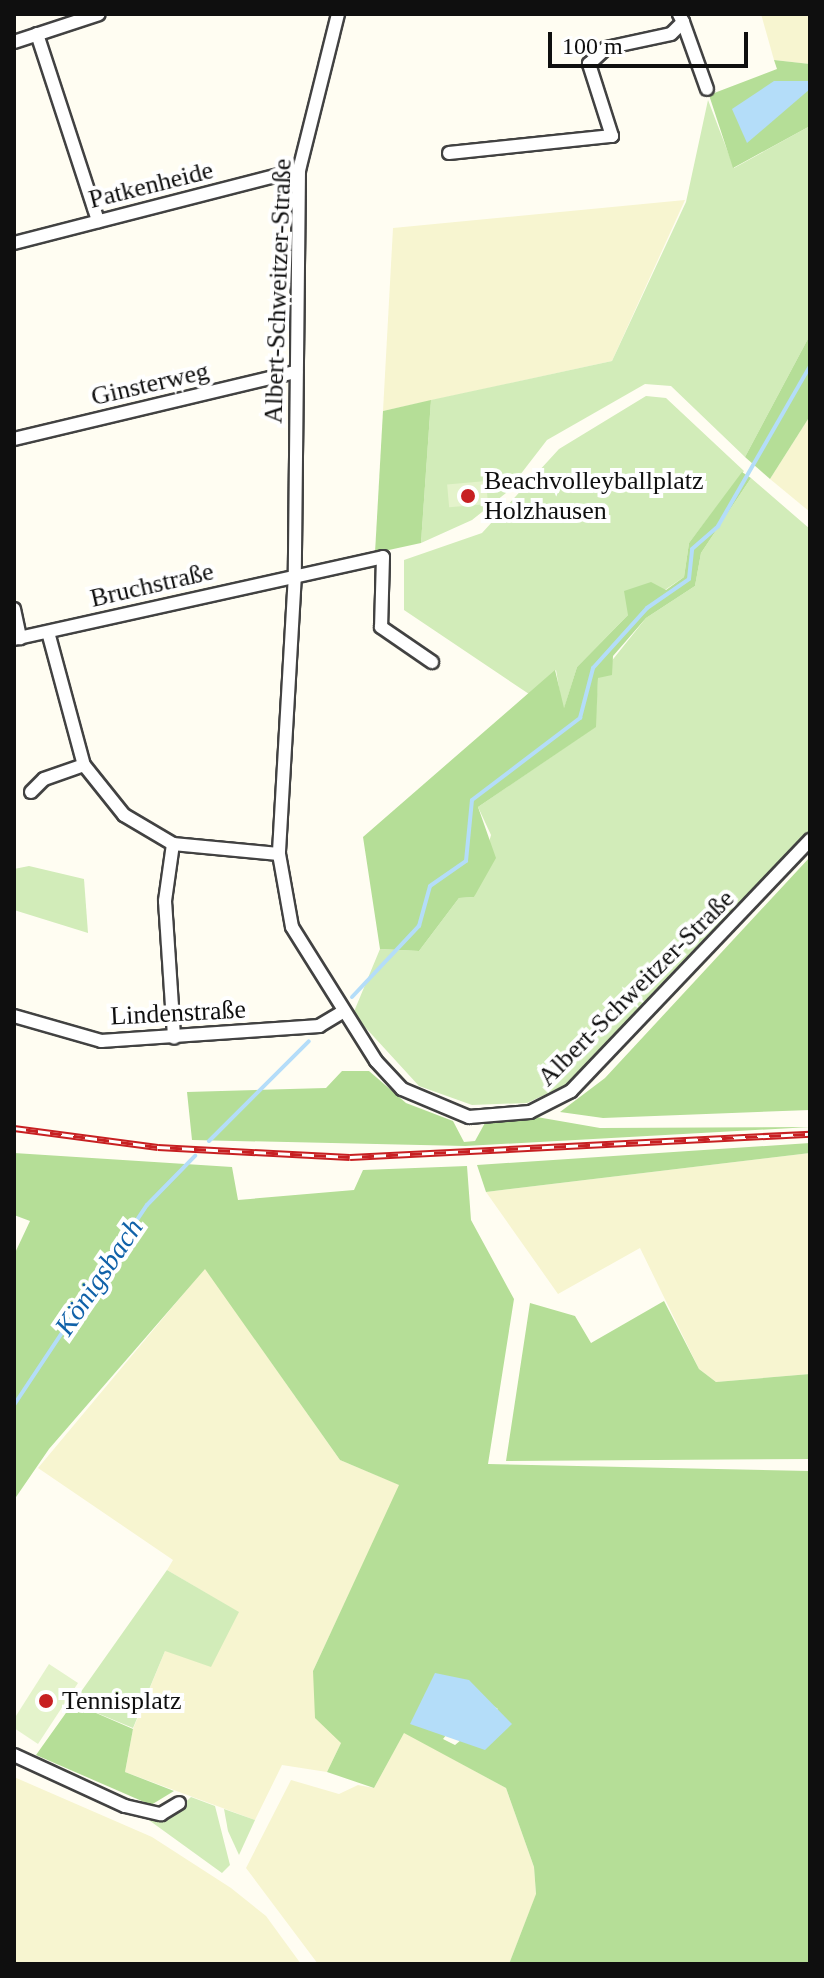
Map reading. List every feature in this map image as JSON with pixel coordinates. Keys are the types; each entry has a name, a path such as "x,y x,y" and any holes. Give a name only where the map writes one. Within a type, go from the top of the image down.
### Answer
{"street":[{"path":"14,42 99,14"},
{"name":"Albert-Schweitzer-Straße","path":"338,14 299,170 295,574 279,854 292,927 344,1011 402,1089 434,1106 469,1117 549,1106 604,1059 810,840"},
{"path":"681,18 707,89"},
{"path":"449,153 612,136 589,64 606,48 671,34 681,18"},
{"path":"37,34 98,221"},
{"name":"Patkenheide","path":"14,243 299,170"},
{"name":"Ginsterweg","path":"14,439 296,372"},
{"path":"295,574 383,557 381,627 432,662"},
{"name":"Bruchstraße","path":"14,609 17,638 295,574"},
{"path":"48,632 84,765 124,815 173,844 279,854"},
{"path":"31,792 44,779 84,765"},
{"path":"173,844 165,901 174,1038"},
{"name":"Lindenstraße","path":"14,1016 101,1041 319,1026 344,1011"},
{"path":"14,1755 125,1806 161,1814 179,1803"}],"shaded area":[{"path":"761,14 810,14 810,64 774,60"},
{"path":"685,200 612,361 383,411 393,228"},
{"path":"810,416 810,512 770,479"},
{"path":"810,1153 810,1374 716,1382 699,1369 640,1248 558,1294 486,1192"},
{"path":"205,1268 340,1460 400,1485 313,1671 341,1743 327,1772 282,1765 255,1820 125,1772 133,1729 165,1651 238,1612 167,1570 173,1560 38,1468"},
{"path":"404,1732 506,1788 534,1867 536,1895 509,1964 318,1964 246,1868 291,1780 339,1794 358,1785 374,1788"},
{"path":"14,1777 152,1837 231,1888 266,1916 301,1964 14,1964"}],"green space":[{"path":"774,60 810,64 810,126 733,168 709,95 777,69"},
{"path":"708,100 734,168 810,126 810,335 745,457 671,386 645,384 547,440 506,493 472,520 421,543 431,400 612,361 686,202"},
{"path":"810,335 810,416 770,479 745,457"},
{"path":"646,396 666,398 744,471 689,543 684,577 628,615 577,667 563,712 556,670 529,694 404,610 404,560 482,533 559,449"},
{"path":"431,400 421,543 375,553 383,411"},
{"path":"742,472 751,478 701,553 695,586 646,618 613,656 612,675 598,678 596,727 478,807 496,858 474,897 459,898 419,951 380,949 363,837 555,670 564,708 577,667 628,615 624,591 651,582 666,590 684,577 689,543"},
{"path":"751,478 810,529 810,830 568,1084 527,1103 472,1105 419,1086 353,1014 380,949 419,951 459,898 474,897 491,835 478,807 595,727 598,678 646,618 695,586 701,553"},
{"name":"Beachvolleyballplatz Holzhausen","path":"486,481 488,504 449,507 447,484"},
{"path":"810,857 810,1110 603,1118 560,1112 605,1078"},
{"path":"29,866 84,879 88,933 14,910 14,869"},
{"path":"342,1071 369,1071 406,1103 453,1121 464,1142 475,1141 486,1121 531,1116 600,1128 810,1127 465,1146 192,1140 187,1092 326,1088"},
{"path":"810,1143 810,1153 486,1192 477,1165"},
{"path":"14,1153 232,1167 238,1200 354,1190 363,1170 467,1166 471,1220 514,1299 488,1464 810,1471 810,1964 509,1964 536,1894 534,1867 506,1788 404,1733 374,1788 327,1772 341,1743 315,1718 313,1671 399,1485 340,1460 205,1269 49,1449 14,1500 14,1255 30,1221 14,1215","holes":["477,1695 498,1709 455,1745 443,1739"]},
{"path":"664,1301 699,1369 716,1382 810,1374 810,1459 506,1461 530,1303 575,1316 591,1343"},
{"path":"167,1570 239,1612 211,1667 165,1651 133,1728 73,1703"},
{"name":"Tennisplatz","path":"49,1664 78,1683 38,1744 14,1728 14,1719"},
{"path":"73,1703 133,1729 125,1772 174,1791 151,1805 36,1755"},
{"path":"191,1797 215,1806 230,1865 222,1873 146,1818 171,1816"},
{"path":"224,1809 255,1820 239,1855 228,1831"}],"water":[{"path":"774,81 810,81 810,89 747,143 732,109"},
{"path":"435,1673 469,1680 512,1724 485,1750 410,1724"}],"waterway":[{"name":"Königsbach","path":"352,997 419,926 430,886 466,861 472,800 580,718 593,668 647,608 689,579 692,549 718,526 810,366"},
{"name":"Königsbach","path":"209,1141 309,1041"},
{"name":"Königsbach","path":"14,1405 147,1205 195,1156"}],"railway":[{"path":"14,1128 158,1147 350,1157 810,1134"}],"place":[{"name":"Beachvolleyballplatz Holzhausen","path":"468,496"},
{"name":"Tennisplatz","path":"46,1701"}]}
